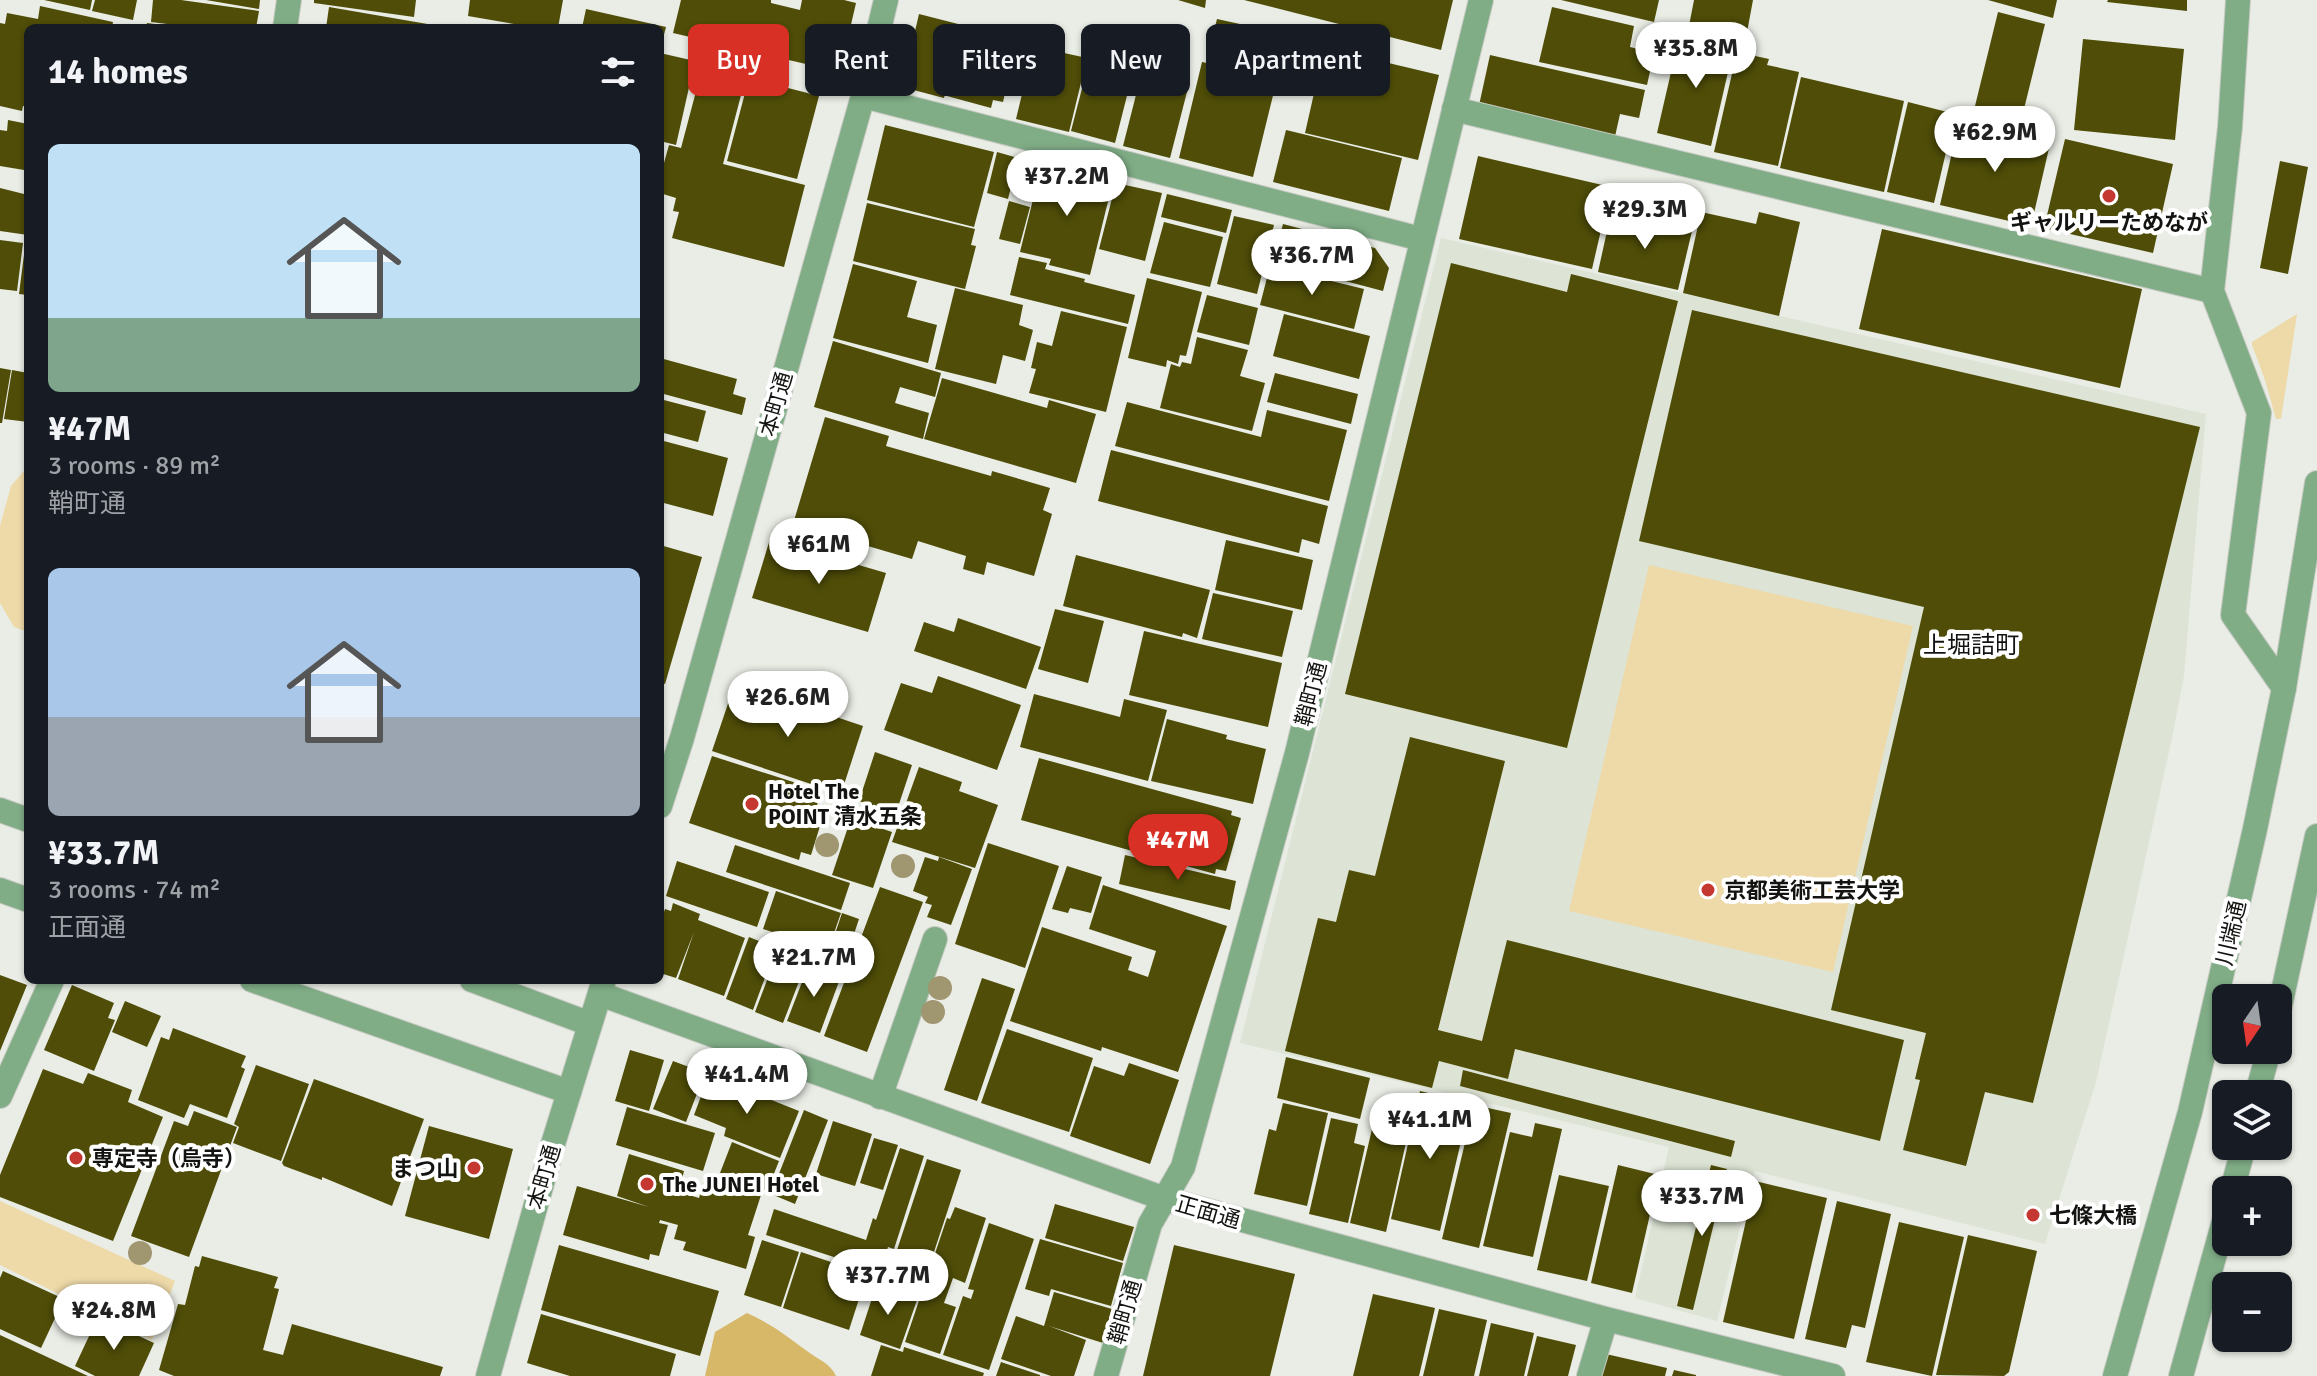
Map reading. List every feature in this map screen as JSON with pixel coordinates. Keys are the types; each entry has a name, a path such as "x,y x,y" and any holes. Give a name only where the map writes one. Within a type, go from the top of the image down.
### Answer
{"street":[{"path":"286,24 289,0"},
{"name":"本町通","path":"880,24 886,0"},
{"name":"鞘町通","path":"1106,1376 1150,1224 1183,1167 1297,753 1481,0"},
{"path":"2238,0 2230,127 2212,291 2259,413 2233,615 2284,688"},
{"path":"863,96 1421,239"},
{"name":"本町通","path":"664,794 863,96"},
{"path":"1454,109 2212,291"},
{"name":"川端通","path":"2115,1376 2190,1112 2255,829 2284,688 2317,483"},
{"path":"0,810 24,819"},
{"path":"2285,984 2317,836"},
{"path":"0,890 24,899"},
{"path":"880,1097 935,939"},
{"path":"0,1096 50,984"},
{"path":"263,984 569,1092"},
{"path":"483,984 590,1024"},
{"name":"本町通","path":"488,1376 602,987"},
{"name":"正面通","path":"602,987 880,1097 1165,1199 1606,1319 1833,1376"},
{"path":"2181,1376 2214,1256"},
{"path":"1589,1376 1606,1319"}],"shaded area":[{"name":"京都美術工芸大学","path":"1441,238 2206,414 2184,676 2172,738 2096,1082 2045,1244 1754,1171 1717,1321 1635,1298 1669,1147 1240,1043"},
{"path":"2297,314 2281,419 2276,419 2252,342"},
{"path":"24,471 24,631 14,627 0,603 0,526 11,486"},
{"path":"1649,565 1913,626 1833,972 1569,911"},
{"path":"0,1201 175,1281 152,1340 0,1265"},
{"path":"747,1313 772,1326 824,1362 836,1376 705,1376 715,1332"}],"building":[{"path":"44,0 92,0 90,10"},
{"path":"95,0 137,0 133,20 92,11"},
{"path":"153,0 181,0 259,11 257,24 151,22"},
{"path":"206,0 260,0 259,9"},
{"path":"314,0 416,0 414,17 314,3"},
{"path":"470,0 563,0 559,24 514,24 468,16"},
{"path":"681,0 771,0 771,3 800,10 802,0 856,3 851,24 805,24 805,64 789,60 789,24 688,24 688,37 673,33"},
{"path":"1178,0 1206,0 1205,8"},
{"path":"1244,0 1453,0 1441,50 1390,37 1390,24 1339,24"},
{"path":"1561,0 1659,0 1654,22"},
{"path":"1694,0 1753,0 1745,43 1688,31"},
{"path":"1988,0 2057,0 2053,18"},
{"path":"2187,0 2187,11 2107,2"},
{"path":"40,6 113,22 24,24 24,106 22,111 0,106 0,23 5,24 7,13 38,19"},
{"path":"329,7 427,24 327,24"},
{"path":"1552,7 1634,26 1630,47 1654,53 1647,85 1539,62"},
{"path":"586,9 653,24 583,24"},
{"path":"1998,12 2045,24 2022,117 1975,106"},
{"path":"919,14 958,24 933,24 933,95 917,91"},
{"path":"1217,19 1240,24 1216,24"},
{"path":"1680,33 1734,46 1711,146 1657,133"},
{"path":"2083,39 2184,49 2175,140 2074,130"},
{"path":"1737,52 1769,59 1767,65 1799,72 1778,166 1714,152"},
{"path":"1065,53 1081,57 1081,83 1069,132 1016,119 1022,96 1065,96"},
{"path":"664,54 688,59 688,92 676,145 664,142"},
{"path":"1490,55 1645,90 1639,118 1620,114 1614,141 1478,110"},
{"path":"1202,62 1206,63 1206,96 1273,96 1253,177 1179,158"},
{"path":"1390,63 1439,75 1418,160 1305,133 1313,96 1390,96"},
{"path":"1801,77 1904,101 1884,192 1780,168"},
{"path":"789,88 805,92 805,96 819,96 797,179 727,161 744,96 789,96"},
{"path":"1081,92 1081,96 1127,96 1115,143 1071,131"},
{"path":"695,96 741,96 723,164 805,185 784,267 672,238 679,212 673,211 676,198 664,194 664,163 669,145 681,148"},
{"path":"947,96 1004,96 1003,102 993,100 991,108"},
{"path":"1136,96 1186,96 1170,158 1123,146"},
{"path":"1908,102 1955,114 1934,203 1887,192"},
{"path":"8,120 24,123 24,170 0,166 0,130 7,131"},
{"path":"1959,122 2050,144 2031,226 1940,205"},
{"path":"885,125 994,152 974,227 867,200"},
{"path":"1286,130 1402,158 1389,211 1273,182"},
{"name":"ギャルリーためなが","path":"2065,139 2173,164 2153,253 2044,228"},
{"path":"997,152 1018,158 1008,199 987,193"},
{"path":"1478,156 1611,187 1592,269 1459,239"},
{"path":"2280,161 2308,167 2288,274 2260,268"},
{"path":"1042,163 1113,181 1090,275 1049,265 1051,259 1020,252"},
{"path":"1116,183 1162,193 1145,261 1099,249"},
{"path":"0,188 24,194 24,234 0,231"},
{"path":"1167,194 1232,210 1226,233 1161,217"},
{"path":"1009,201 1030,207 1020,244 999,239"},
{"path":"867,203 975,229 971,245 976,246 965,289 853,261"},
{"path":"1701,212 1756,224 1759,212 1800,222 1779,316 1683,293"},
{"path":"1611,213 1692,231 1678,290 1598,272"},
{"path":"1234,216 1274,225 1257,294 1217,284"},
{"path":"1164,222 1223,237 1210,287 1150,273"},
{"path":"1283,224 1375,248 1389,268 1383,291 1273,262"},
{"path":"1882,229 2142,289 2120,388 1859,329"},
{"path":"0,240 23,243 17,291 0,289"},
{"path":"24,255 24,295 19,294"},
{"path":"1019,257 1047,263 1045,269 1085,279 1084,282 1135,295 1128,324 1010,295"},
{"path":"1451,263 1567,292 1571,274 1678,301 1567,748 1345,694"},
{"path":"853,264 917,281 907,317 937,325 928,363 833,338"},
{"path":"1270,266 1364,289 1354,329 1260,305"},
{"path":"1147,278 1202,292 1186,356 1180,355 1178,364 1167,360 1166,367 1128,358"},
{"path":"955,288 1023,305 1019,325 1033,330 1025,361 1003,355 996,384 935,369"},
{"path":"1207,295 1258,308 1249,345 1197,332"},
{"path":"1692,310 2200,427 2033,1103 1985,1092 1966,1166 1903,1150 1920,1080 1915,1079 1926,1033 1831,1010 1924,607 1639,541"},
{"path":"1061,311 1127,327 1106,412 1029,393 1036,369 1031,368 1037,342 1052,346"},
{"path":"1284,314 1370,336 1359,379 1273,356"},
{"path":"1197,337 1248,350 1240,376 1265,383 1252,431 1160,408 1171,364 1180,367 1182,362 1191,364"},
{"path":"833,341 941,373 935,397 900,387 895,403 929,413 923,439 814,407"},
{"path":"664,359 737,379 733,394 746,398 742,415 664,394"},
{"path":"0,368 11,370 2,423 0,423"},
{"path":"12,370 24,372 24,422 4,419"},
{"path":"1275,373 1358,394 1351,424 1267,402"},
{"path":"942,378 1047,408 1049,400 1096,414 1076,483 924,439"},
{"path":"664,400 706,411 698,442 664,433"},
{"path":"1127,402 1261,437 1267,410 1347,430 1329,501 1115,446"},
{"path":"825,417 889,436 886,446 991,476 992,471 1050,488 1043,510 1052,514 1034,576 987,562 984,575 963,569 966,556 918,541 912,559 793,524"},
{"path":"664,441 728,458 713,516 664,503"},
{"path":"1111,450 1328,506 1319,544 1302,539 1299,553 1098,501"},
{"path":"770,539 886,573 868,632 752,598"},
{"path":"1226,540 1313,560 1302,610 1215,590"},
{"path":"664,546 702,557 664,684"},
{"path":"1076,555 1210,590 1197,638 1183,633 1182,637 1063,606"},
{"path":"1213,593 1293,611 1282,657 1202,639"},
{"path":"1055,609 1104,621 1088,683 1038,669"},
{"path":"958,618 1041,647 1026,689 914,651 924,622 954,632"},
{"path":"1144,631 1282,663 1268,727 1129,695"},
{"path":"938,676 1021,705 997,770 884,730 901,683 932,693"},
{"path":"735,683 863,726 841,794 712,751"},
{"path":"1034,694 1120,717 1124,699 1167,710 1148,781 1020,747"},
{"path":"1167,719 1266,749 1253,804 1151,781"},
{"path":"1410,737 1505,761 1438,1030 1482,1041 1507,940 1904,1040 1880,1141 1515,1049 1508,1079 1439,1061 1432,1088 1285,1051 1318,918 1336,922 1349,870 1375,876"},
{"path":"875,752 912,765 896,813 859,801"},
{"path":"712,756 812,788 809,799 818,802 812,820 821,823 811,855 801,852 799,860 689,823"},
{"path":"1039,758 1232,811 1231,815 1241,818 1226,871 1216,869 1215,874 1021,820"},
{"path":"919,767 962,782 959,791 998,805 975,868 892,842"},
{"path":"851,818 892,832 873,888 832,875"},
{"path":"988,843 1059,866 1025,968 955,944"},
{"path":"735,845 850,883 841,910 726,872"},
{"path":"1125,855 1236,881 1230,910 1119,884"},
{"path":"925,857 938,861 939,857 972,869 951,925 927,917 932,905 925,903 928,897 913,891"},
{"path":"677,861 769,892 757,927 666,896"},
{"path":"1067,866 1102,877 1091,913 1070,908 1068,913 1052,909"},
{"path":"1103,885 1227,926 1178,1072 1010,1021 1042,927 1132,957 1128,970 1148,977 1156,951 1089,929"},
{"path":"880,887 923,902 867,1052 824,1036"},
{"path":"776,891 841,913 828,950 763,929"},
{"path":"673,903 700,914 698,920 745,938 724,996 678,979 694,932 676,978 664,974 664,912 665,909 671,911"},
{"path":"842,913 859,919 846,958 829,952"},
{"path":"749,937 776,948 753,1010 726,999"},
{"path":"787,951 808,958 783,1023 755,1012 774,962 781,965"},
{"path":"809,964 841,976 820,1033 787,1021"},
{"path":"0,975 27,985 0,1051"},
{"path":"982,978 1015,989 977,1101 944,1090"},
{"path":"72,985 114,1003 108,1018 115,1020 94,1071 44,1050"},
{"path":"125,1001 161,1016 147,1047 112,1032"},
{"path":"173,1028 246,1056 241,1067 245,1069 227,1118 190,1104 184,1118 138,1100 161,1037 169,1040"},
{"path":"1007,1029 1093,1058 1069,1132 981,1103"},
{"path":"630,1050 664,1060 649,1111 615,1101"},
{"path":"1286,1057 1370,1078 1360,1119 1277,1098"},
{"path":"673,1061 705,1073 686,1122 653,1109"},
{"path":"1129,1063 1179,1080 1150,1164 1070,1136 1094,1066 1124,1076"},
{"path":"256,1065 309,1084 281,1161 233,1143 239,1127 234,1124"},
{"path":"43,1069 83,1084 88,1073 132,1090 128,1102 163,1117 113,1241 0,1197 0,1175"},
{"path":"1463,1070 1735,1141 1731,1157 1460,1086"},
{"path":"709,1075 799,1111 780,1158 724,1136 726,1128 694,1115"},
{"path":"314,1079 424,1119 392,1206 282,1163"},
{"path":"1420,1091 1470,1103 1440,1231 1391,1219"},
{"path":"1283,1103 1328,1113 1307,1206 1254,1194 1269,1129 1276,1131"},
{"path":"1474,1105 1511,1113 1479,1248 1442,1239"},
{"path":"627,1107 715,1133 703,1171 616,1145"},
{"path":"804,1110 828,1120 795,1204 771,1194"},
{"path":"194,1111 237,1127 189,1257 131,1236 174,1121 188,1126"},
{"path":"1376,1112 1411,1120 1386,1232 1350,1223"},
{"path":"1331,1118 1358,1124 1354,1143 1365,1146 1348,1223 1309,1214"},
{"path":"833,1121 872,1134 855,1186 816,1174"},
{"path":"1535,1123 1562,1129 1533,1257 1483,1246 1510,1132 1532,1137"},
{"path":"429,1126 513,1149 489,1239 405,1216"},
{"path":"874,1138 898,1145 883,1190 860,1183"},
{"path":"732,1142 779,1161 767,1191 720,1173"},
{"path":"900,1148 924,1156 894,1249 888,1247 880,1272 766,1235 774,1209 866,1240 873,1218 876,1220"},
{"path":"629,1154 684,1171 679,1192 699,1198 706,1176 762,1192 748,1235 755,1237 746,1269 683,1250 686,1242 674,1239 678,1225 660,1220 659,1223 668,1225 659,1256 650,1254 649,1260 563,1235 577,1186 649,1207 617,1196"},
{"path":"927,1159 961,1170 931,1261 897,1250"},
{"path":"1618,1165 1659,1175 1632,1293 1591,1283"},
{"path":"1711,1165 1727,1169 1693,1310 1677,1306"},
{"path":"1559,1175 1609,1186 1587,1281 1537,1270"},
{"path":"1755,1181 1827,1198 1794,1339 1723,1322"},
{"path":"1837,1201 1891,1214 1865,1328 1852,1325 1846,1348 1805,1339"},
{"path":"1055,1204 1134,1227 1123,1261 1045,1238"},
{"path":"955,1207 986,1218 965,1283 953,1278 944,1303 956,1307 940,1354 905,1342 947,1218 950,1219"},
{"path":"1899,1222 1964,1237 1932,1376 1866,1362"},
{"path":"989,1223 1034,1239 989,1370 943,1355 963,1296 971,1299 974,1290 968,1289"},
{"path":"1968,1235 2037,1251 2009,1372 2004,1376 1936,1375"},
{"path":"1040,1239 1123,1263 1111,1306 1051,1289 1049,1296 1025,1289"},
{"path":"762,1240 799,1252 781,1307 744,1295"},
{"path":"559,1245 719,1291 700,1356 541,1310"},
{"path":"1174,1245 1295,1274 1270,1376 1143,1376"},
{"path":"892,1251 928,1264 916,1297 880,1284"},
{"path":"801,1252 867,1274 849,1330 783,1308"},
{"path":"202,1256 278,1277 274,1288 279,1289 263,1350 283,1355 292,1324 443,1367 440,1376 174,1376 159,1370 178,1304 185,1305 195,1266 199,1267"},
{"path":"3,1271 64,1299 41,1348 0,1329 0,1278"},
{"path":"876,1286 917,1300 900,1349 860,1335"},
{"path":"1054,1292 1112,1309 1103,1343 1049,1326 1086,1340 1074,1376 1051,1376 1001,1359 1016,1316 1044,1326"},
{"path":"1373,1294 1435,1308 1419,1376 1353,1376"},
{"path":"1439,1309 1487,1320 1474,1376 1423,1376"},
{"path":"541,1314 676,1354 670,1376 570,1376 527,1363"},
{"path":"98,1317 154,1343 139,1376 95,1376 75,1366"},
{"path":"1491,1323 1534,1333 1524,1376 1479,1376"},
{"path":"0,1335 88,1376 0,1376"},
{"path":"1537,1336 1576,1345 1568,1376 1527,1376"},
{"path":"881,1345 903,1352 904,1347 984,1373 983,1376 871,1376"},
{"path":"1606,1354 1667,1368 1665,1376 1601,1376"},
{"path":"1001,1362 1040,1375 1040,1376 996,1376"},
{"path":"1674,1370 1696,1375 1696,1376 1672,1376"}],"place":[{"name":"ギャルリーためなが","path":"2109,196"},
{"name":"Hotel The POINT 清水五条","path":"752,804"},
{"name":"京都美術工芸大学","path":"1708,890"},
{"name":"専定寺（烏寺）","path":"76,1158"},
{"name":"まつ山","path":"474,1168"},
{"name":"The JUNEI Hotel","path":"647,1184"},
{"name":"七條大橋","path":"2033,1215"}],"district":[{"name":"上堀詰町","path":"1971,645"}]}
